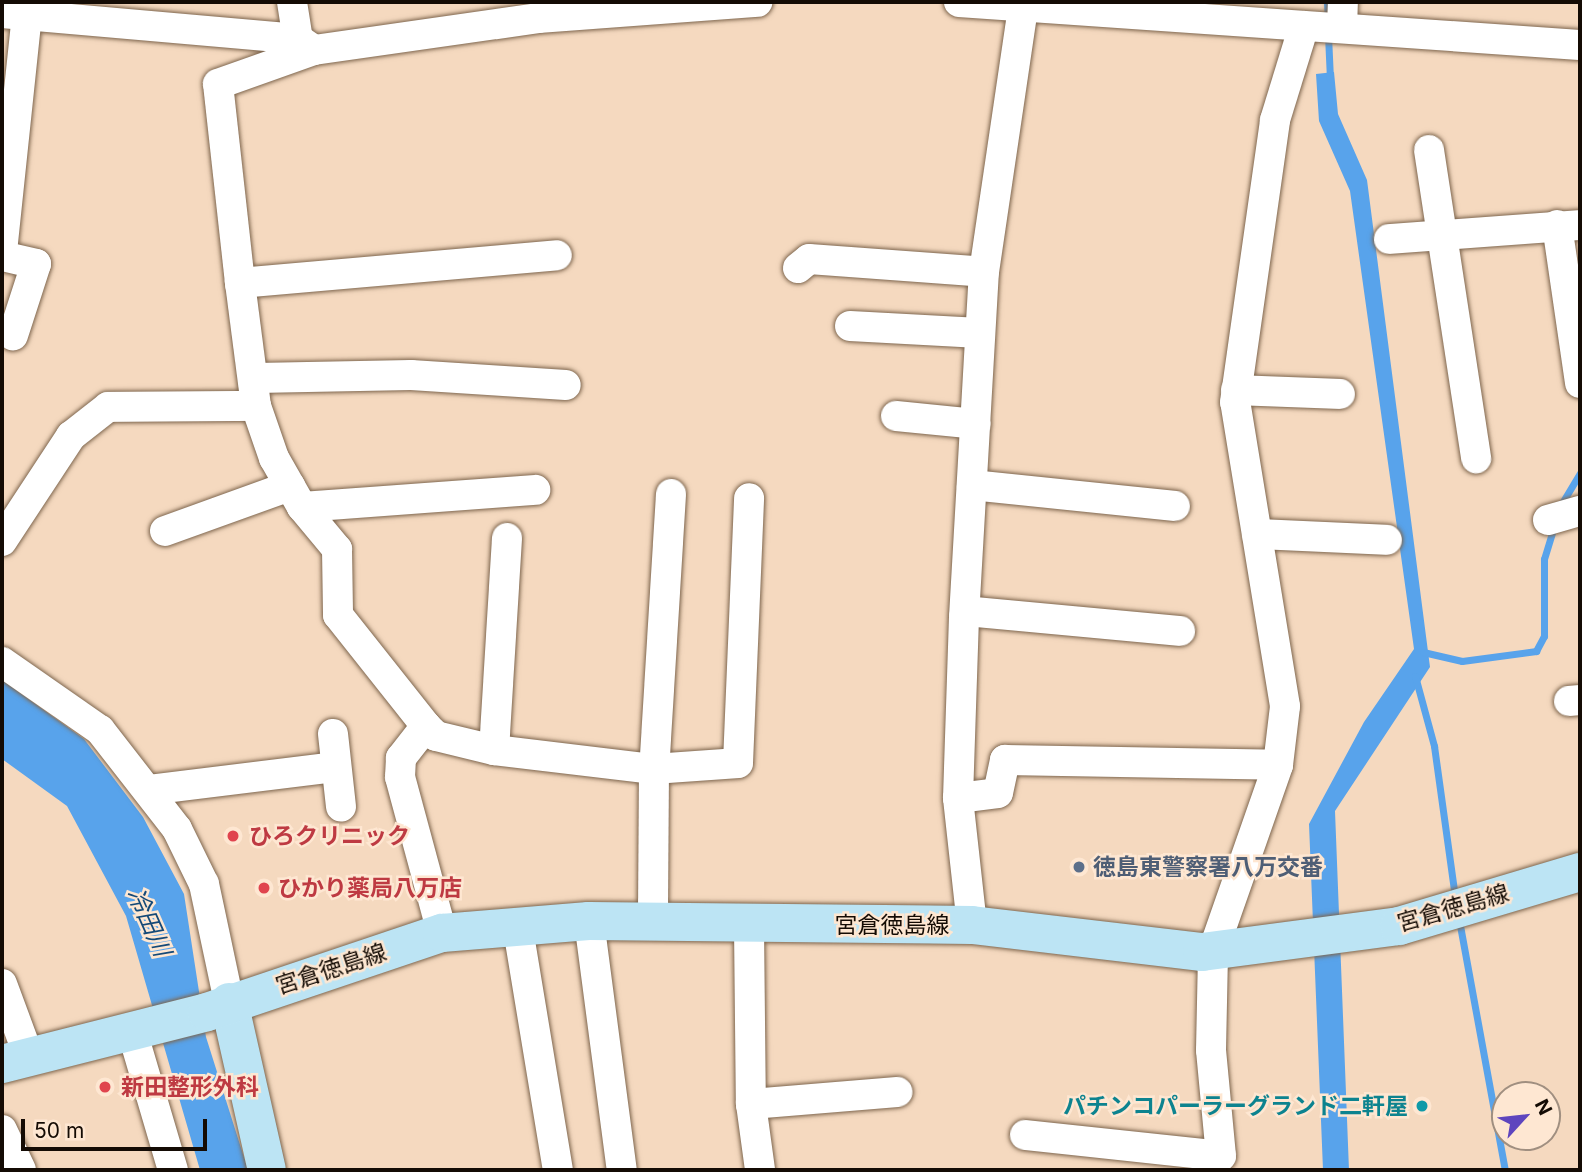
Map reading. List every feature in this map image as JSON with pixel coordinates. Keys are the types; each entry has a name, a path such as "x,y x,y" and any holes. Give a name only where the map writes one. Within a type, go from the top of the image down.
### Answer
{"main road":[{"name":"宮倉徳島線","path":"143,1028 218,1007 442,933 518,929 589,921 749,926 972,925 1213,951 1399,926 1580,872"},
{"path":"218,1007 267,1170"},
{"path":"16,1061 143,1028"}],"street":[{"path":"292,2 306,45"},
{"path":"13,335 36,264 2,254 14,14 306,45 538,10 757,2"},
{"path":"959,2 1023,9 1184,8 1304,26 1342,15 1580,45"},
{"path":"972,925 958,798 980,333 984,272 1023,9"},
{"path":"1025,1135 1221,1163 1211,1050 1213,951 1278,765 1285,706 1237,390 1275,120 1304,26"},
{"path":"306,45 218,84 240,283 256,392 296,497 337,549 338,615 426,726 436,736 494,750 654,769 738,763 749,498"},
{"path":"1429,150 1476,458"},
{"path":"1389,239 1569,225 1580,383"},
{"path":"240,283 558,255"},
{"path":"798,268 809,259 984,272"},
{"path":"850,326 980,333"},
{"path":"2,541 71,436 108,407 411,375 566,385"},
{"path":"1237,390 1340,394"},
{"path":"896,416 976,424"},
{"path":"972,485 1175,506"},
{"path":"165,531 296,497 535,490"},
{"path":"653,923 654,769 671,494"},
{"path":"1548,520 1580,511"},
{"path":"1257,534 1387,540"},
{"path":"494,750 507,538"},
{"path":"965,611 1180,631"},
{"path":"2,662 100,730 148,790 204,884 218,1007"},
{"path":"426,726 401,758 400,777 442,933"},
{"path":"332,734 341,807"},
{"path":"958,798 998,793 1005,760 1278,765"},
{"path":"148,790 334,767"},
{"path":"589,921 622,1170"},
{"path":"749,926 751,1104 760,1170"},
{"path":"518,929 558,1170"},
{"path":"2,984 16,1061"},
{"path":"143,1028 173,1170"},
{"path":"751,1104 898,1092"},
{"path":"2,1130 21,1170"}],"water":[{"path":"1334,72 1338,114 1367,180 1430,667 1335,811 1349,1170 1323,1170 1309,824 1364,722 1414,649 1350,191 1319,121 1316,74"},
{"name":"冷田川","path":"2,680 84,739 143,817 184,894 206,1037 248,1170 200,1170 126,916 67,806 2,759"}],"waterway":[{"path":"1327,2 1328,20"},
{"path":"1328,35 1330,79"},
{"path":"1559,508 1580,473"},
{"path":"1423,652 1462,661 1536,651 1544,636 1544,559 1554,526"},
{"path":"1415,676 1434,746 1455,898"},
{"path":"1459,920 1505,1170"}],"place":[{"name":"ひろクリニック","path":"233,836"},
{"name":"徳島東警察署八万交番","path":"1079,867"},
{"name":"ひかり薬局八万店","path":"264,888"},
{"name":"新田整形外科","path":"105,1087"},
{"name":"パチンコパーラーグランド二軒屋","path":"1422,1106"}]}
